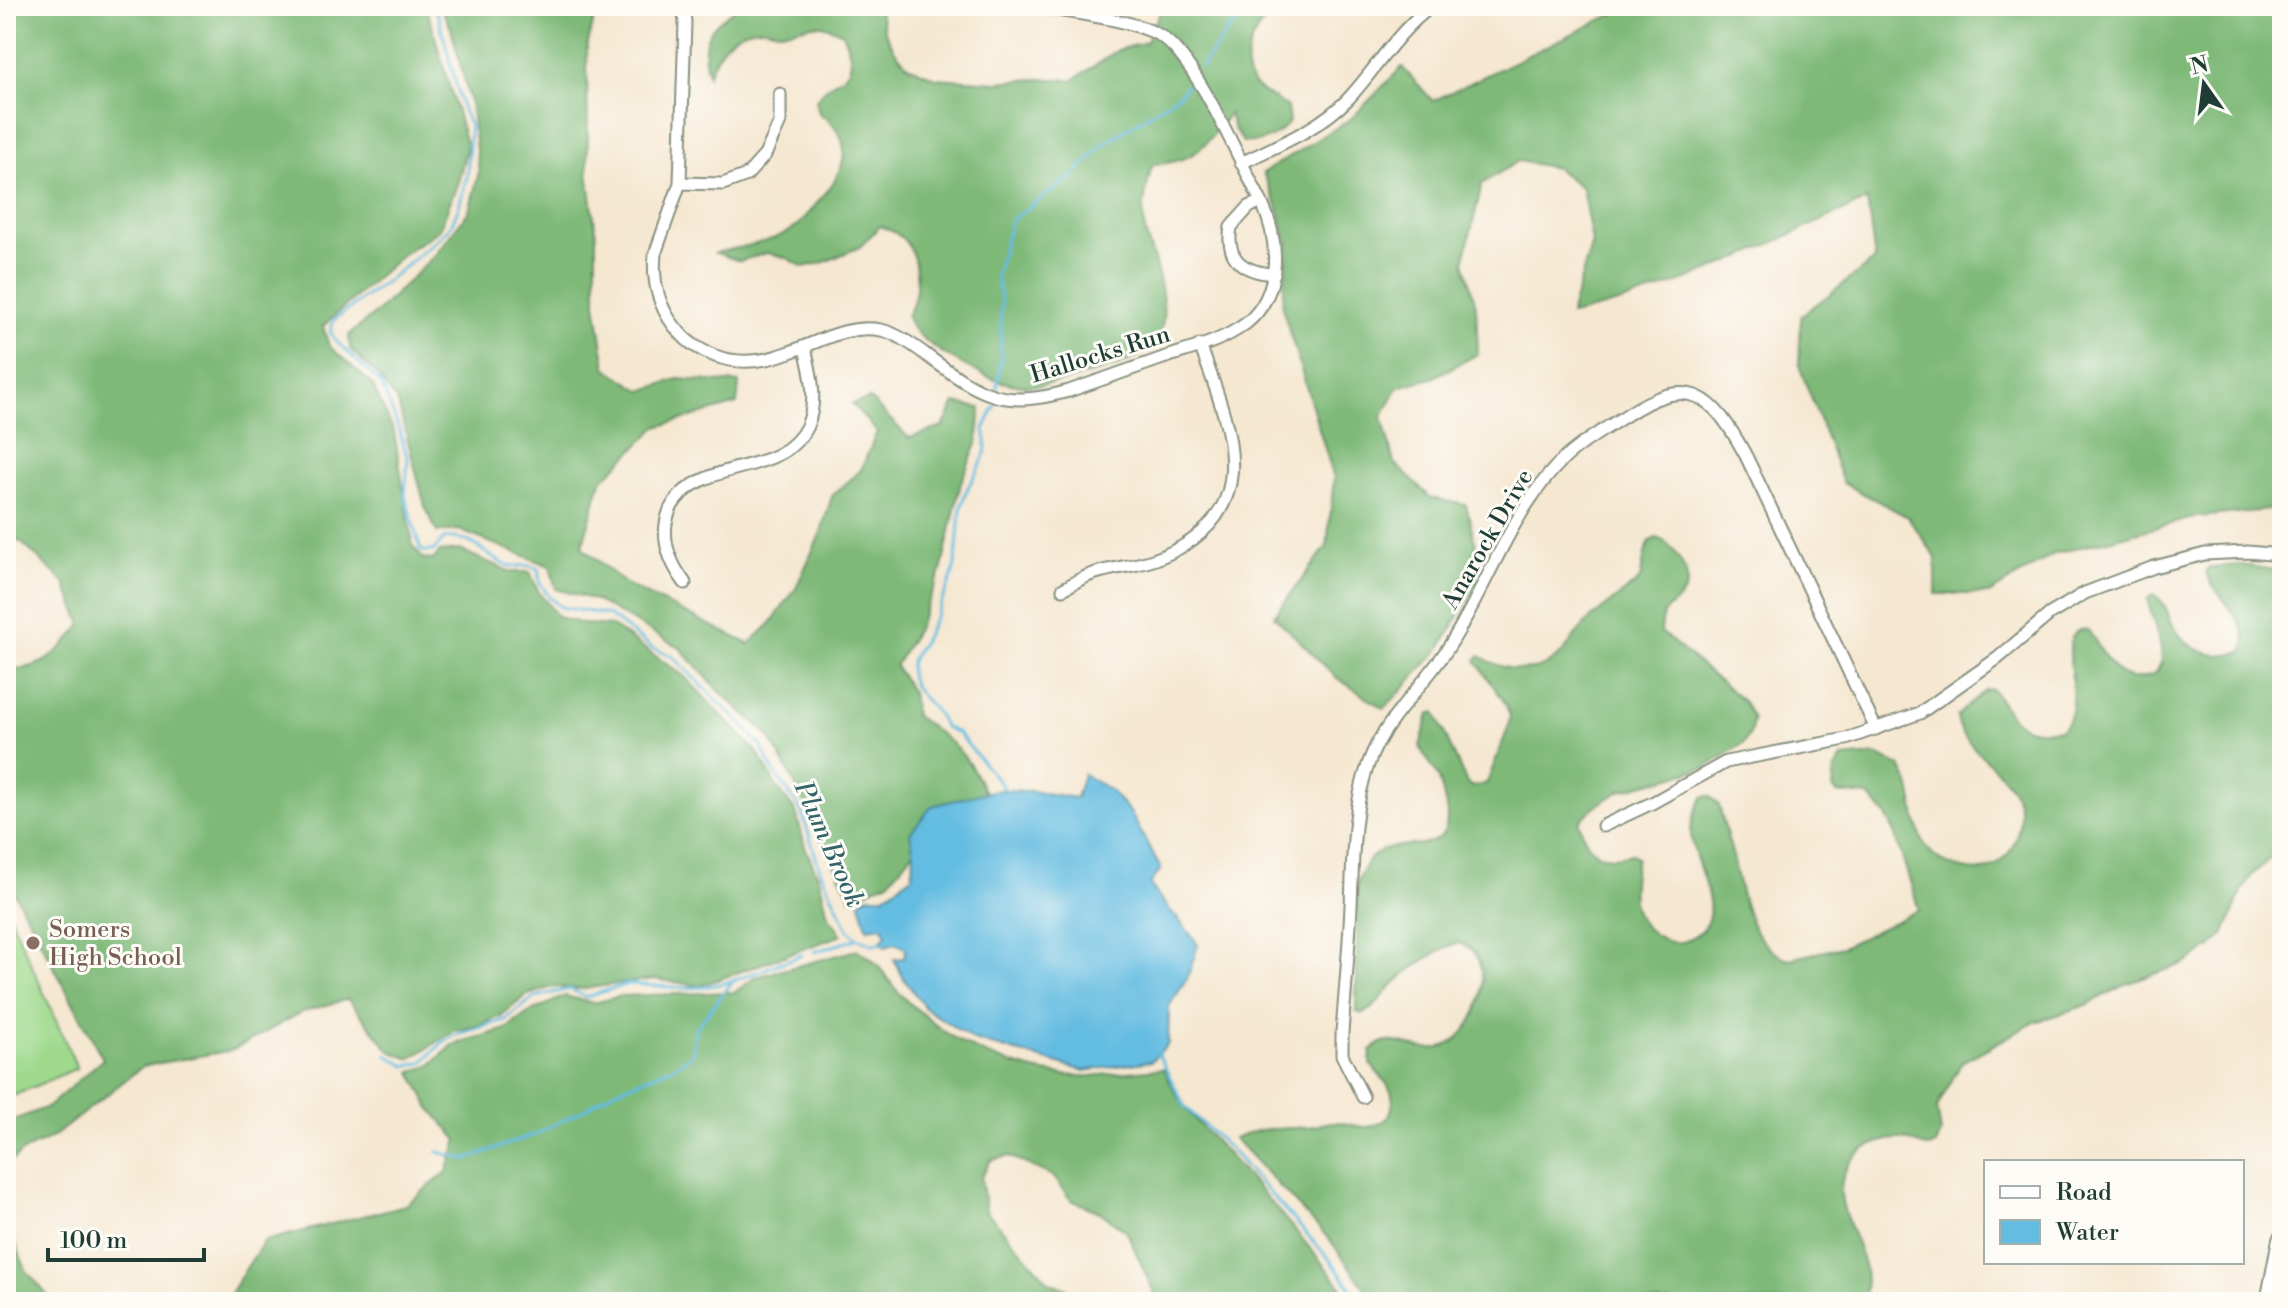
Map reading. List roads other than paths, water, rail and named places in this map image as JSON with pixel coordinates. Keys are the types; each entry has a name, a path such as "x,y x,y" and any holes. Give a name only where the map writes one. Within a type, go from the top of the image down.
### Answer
{"main road":[{"path":"2270,1302 2282,1240"}],"street":[{"name":"Hallocks Run","path":"683,6 680,183 654,265 656,291 674,327 699,349 724,359 766,360 830,337 858,330 882,330 988,394 1011,400 1049,397 1069,391 1238,329 1252,318 1267,298 1274,274 1274,232 1261,201 1193,70 1174,47 1158,35 1135,26 1033,6"},
{"path":"1241,163 1320,123 1346,101 1409,27 1432,6"},
{"path":"680,183 723,184 747,175 765,155 780,122 780,94"},
{"path":"1261,201 1249,207 1231,227 1231,248 1239,264 1246,269 1274,274"},
{"path":"1063,589 1087,576 1144,563 1179,549 1212,521 1222,505 1233,472 1231,437 1200,345"},
{"path":"685,583 672,564 664,540 664,528 673,505 696,483 784,452 800,436 809,421 813,386 805,348"},
{"name":"Anarock Drive","path":"1363,1097 1342,1055 1342,1033 1354,842 1359,798 1369,760 1388,728 1448,648 1524,511 1552,471 1583,442 1661,396 1691,392 1714,407 1731,427 1746,456 1876,729"},
{"path":"1603,826 1726,762 1846,739 1920,713 1998,658 2050,614 2085,593 2154,567 2205,554 2247,552 2282,555"}],"water":[{"path":"1083,774 1110,790 1130,812 1161,869 1150,884 1198,945 1187,979 1169,1006 1168,1044 1151,1061 1084,1071 974,1040 925,1008 894,959 904,958 906,948 895,943 885,946 880,942 886,934 883,926 867,928 860,902 867,896 884,896 912,876 914,855 910,833 932,806 995,790 1031,791 1076,798"}],"waterway":[{"name":"Plum Brook","path":"433,6 470,126 467,176 459,206 451,226 438,239 335,319 331,330 336,341 381,384 408,460 405,496 421,551 433,551 444,539 455,538 473,544 505,564 534,567 538,569 540,583 550,598 561,607 608,615 652,648 672,656 762,747 772,769 801,810 821,872 848,929 857,938 873,944 880,942"},
{"path":"1201,67 1247,6"},
{"path":"997,388 1001,356 1001,299 996,275 1011,220 1072,177 1103,145 1181,93 1189,82"},
{"path":"995,406 984,429 984,457 961,507 950,582 932,625 912,658 910,675 913,684 944,727 958,733 1004,788"},
{"path":"814,952 856,939"},
{"path":"438,1152 466,1159 534,1135 614,1091 673,1067 693,1054 695,1029 733,981 802,955"},
{"path":"387,1055 406,1066 422,1063 443,1042 461,1033 505,1020 535,997 570,989 586,997 628,984 684,988 733,981"},
{"name":"Plum Brook","path":"1158,1054 1185,1107 1230,1149 1331,1261 1361,1302"}],"place":[{"name":"Somers High School","path":"33,943"}]}
